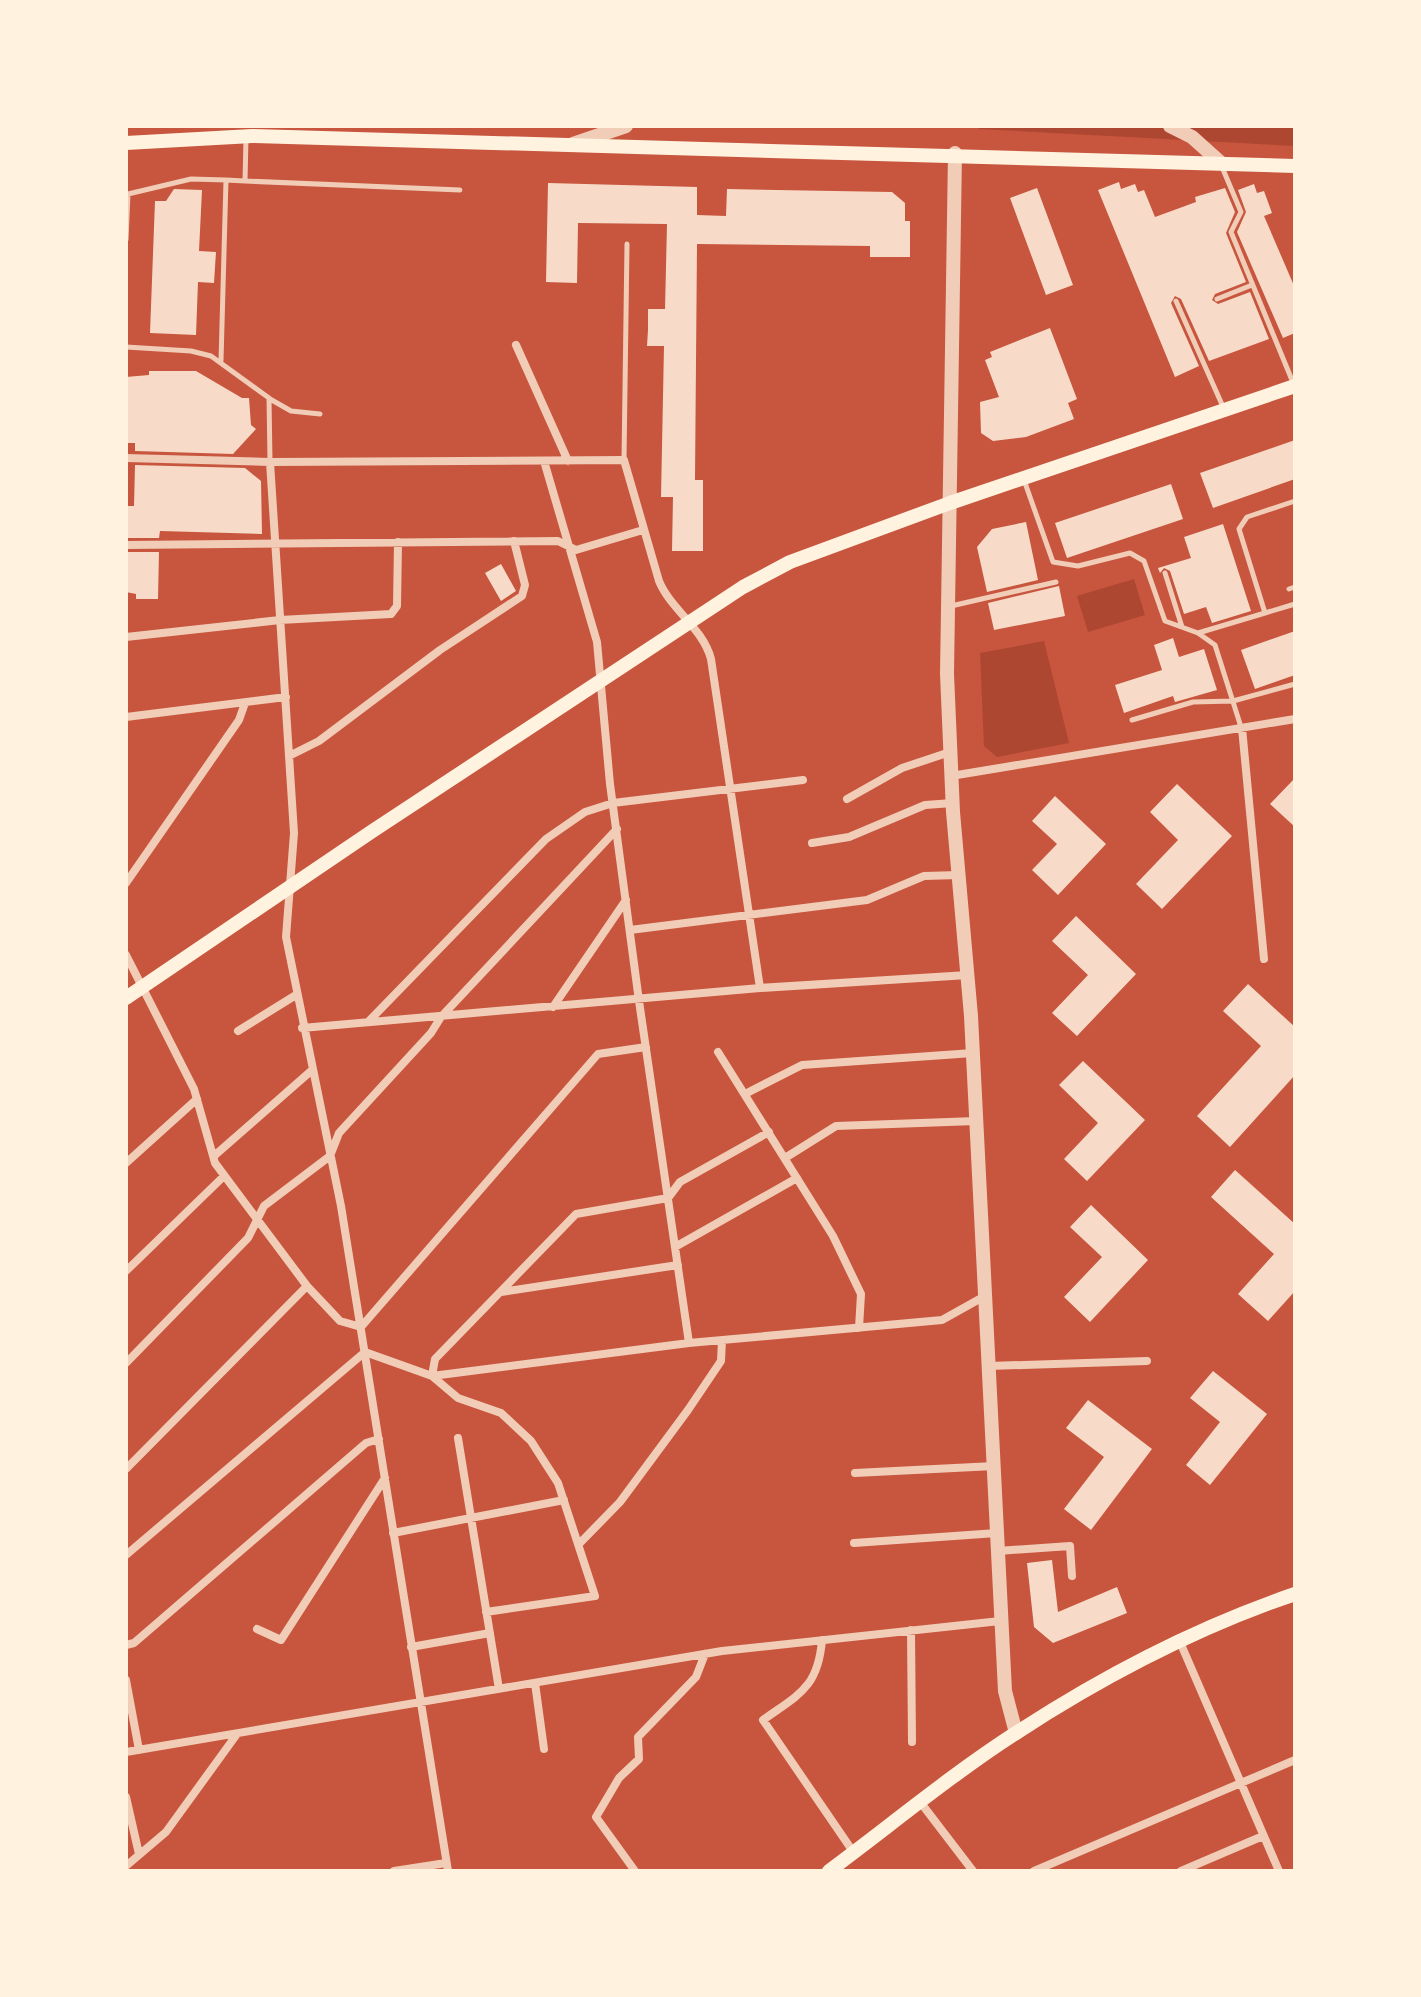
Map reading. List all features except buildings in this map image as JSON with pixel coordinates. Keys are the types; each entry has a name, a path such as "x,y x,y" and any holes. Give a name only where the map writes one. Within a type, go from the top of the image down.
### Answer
{"main road":[{"path":"126,143 246,137 564,147 955,153 1295,166"},
{"path":"126,998 688,621 790,562 950,503 1294,386"},
{"path":"829,1871 1016,1733 1180,1642 1254,1608 1295,1594"}],"street":[{"path":"564,147 626,126"},
{"path":"1170,126 1192,137 1221,163"},
{"path":"955,153 948,607 950,752 973,1053 1000,1621 1005,1691 1016,1733"},
{"path":"516,345 568,461"},
{"path":"126,458 270,462 624,460 663,590 688,621 711,659 760,988"},
{"path":"544,461 597,642 613,803 689,1343"},
{"path":"270,462 289,756 292,884 286,937 361,1327 447,1867 394,1871"},
{"path":"126,545 558,541 576,550 643,530"},
{"path":"289,756 319,741 440,650 522,596 525,585 514,541"},
{"path":"126,637 280,620 393,612 397,606 398,542"},
{"path":"126,717 286,697"},
{"path":"126,883 239,720 245,703"},
{"path":"951,776 1295,719"},
{"path":"1242,728 1264,959"},
{"path":"847,799 902,768 950,752"},
{"path":"369,1022 546,839 585,812 613,803 803,780"},
{"path":"812,843 849,837 925,805 953,803"},
{"path":"126,1363 248,1238 264,1206 330,1156 339,1133 431,1033 441,1017 617,829"},
{"path":"630,930 867,900 924,876 959,875"},
{"path":"553,1007 626,900"},
{"path":"126,955 197,1099 214,1156 224,1176 307,1286 340,1321 361,1327"},
{"path":"302,1028 639,1001 760,988 968,975"},
{"path":"238,1031 296,995"},
{"path":"361,1327 598,1054 646,1047"},
{"path":"718,1052 833,1236 861,1294 859,1328"},
{"path":"745,1094 802,1065 973,1053"},
{"path":"214,1156 311,1071"},
{"path":"126,1163 197,1099"},
{"path":"785,1158 836,1126 976,1121"},
{"path":"432,1376 435,1359 576,1214 668,1198 680,1182 769,1132"},
{"path":"126,1271 224,1176"},
{"path":"675,1247 797,1178"},
{"path":"500,1292 678,1265"},
{"path":"126,1469 307,1286"},
{"path":"432,1376 689,1343 942,1320 985,1296"},
{"path":"579,1544 620,1502 688,1410 721,1361 722,1340"},
{"path":"365,1352 432,1376 458,1398 501,1413 531,1441 558,1483 595,1596 486,1612"},
{"path":"126,1555 365,1352"},
{"path":"989,1366 1147,1361"},
{"path":"458,1438 499,1689"},
{"path":"126,1645 134,1643 366,1443 379,1439"},
{"path":"855,1473 994,1466"},
{"path":"257,1629 281,1640 385,1478"},
{"path":"393,1533 564,1500"},
{"path":"854,1543 997,1533"},
{"path":"998,1551 1070,1546 1072,1576"},
{"path":"126,1752 705,1654 1000,1621"},
{"path":"911,1630 912,1742"},
{"path":"411,1647 490,1633"},
{"path":"822,1640 820,1670 797,1695 763,1720 854,1853"},
{"path":"1180,1642 1279,1871"},
{"path":"635,1871 596,1817 619,1778 639,1759 638,1737 696,1677 705,1654"},
{"path":"126,1680 139,1750"},
{"path":"535,1683 544,1749"},
{"path":"126,1866 166,1832 237,1734"},
{"path":"1034,1871 1239,1781 1295,1760"},
{"path":"126,1797 139,1854"},
{"path":"921,1803 973,1871"},
{"path":"1181,1871 1263,1836"}],"lane":[{"path":"245,181 246,137"},
{"path":"1221,163 1241,212 1231,232 1294,386"},
{"path":"126,240 128,194 182,180 460,190"},
{"path":"221,361 226,180"},
{"path":"624,460 627,244"},
{"path":"1217,299 1252,285"},
{"path":"1176,301 1225,411"},
{"path":"126,347 191,351 221,361 291,411 320,414"},
{"path":"269,398 270,462"},
{"path":"1023,479 1053,562 1078,566 1123,554 1137,555 1147,568 1162,618 1198,633 1215,645 1242,728"},
{"path":"1265,613 1240,525 1247,517 1295,501"},
{"path":"1165,573 1182,628"},
{"path":"948,607 1056,582"},
{"path":"1198,633 1295,604"},
{"path":"1132,720 1193,702 1233,701 1295,684"}],"shaded area":[{"path":"979,126 1295,126 1295,146 979,129"},
{"path":"1134,579 1145,615 1088,632 1077,596"},
{"path":"1044,641 1069,743 997,757 984,746 980,653"}]}
